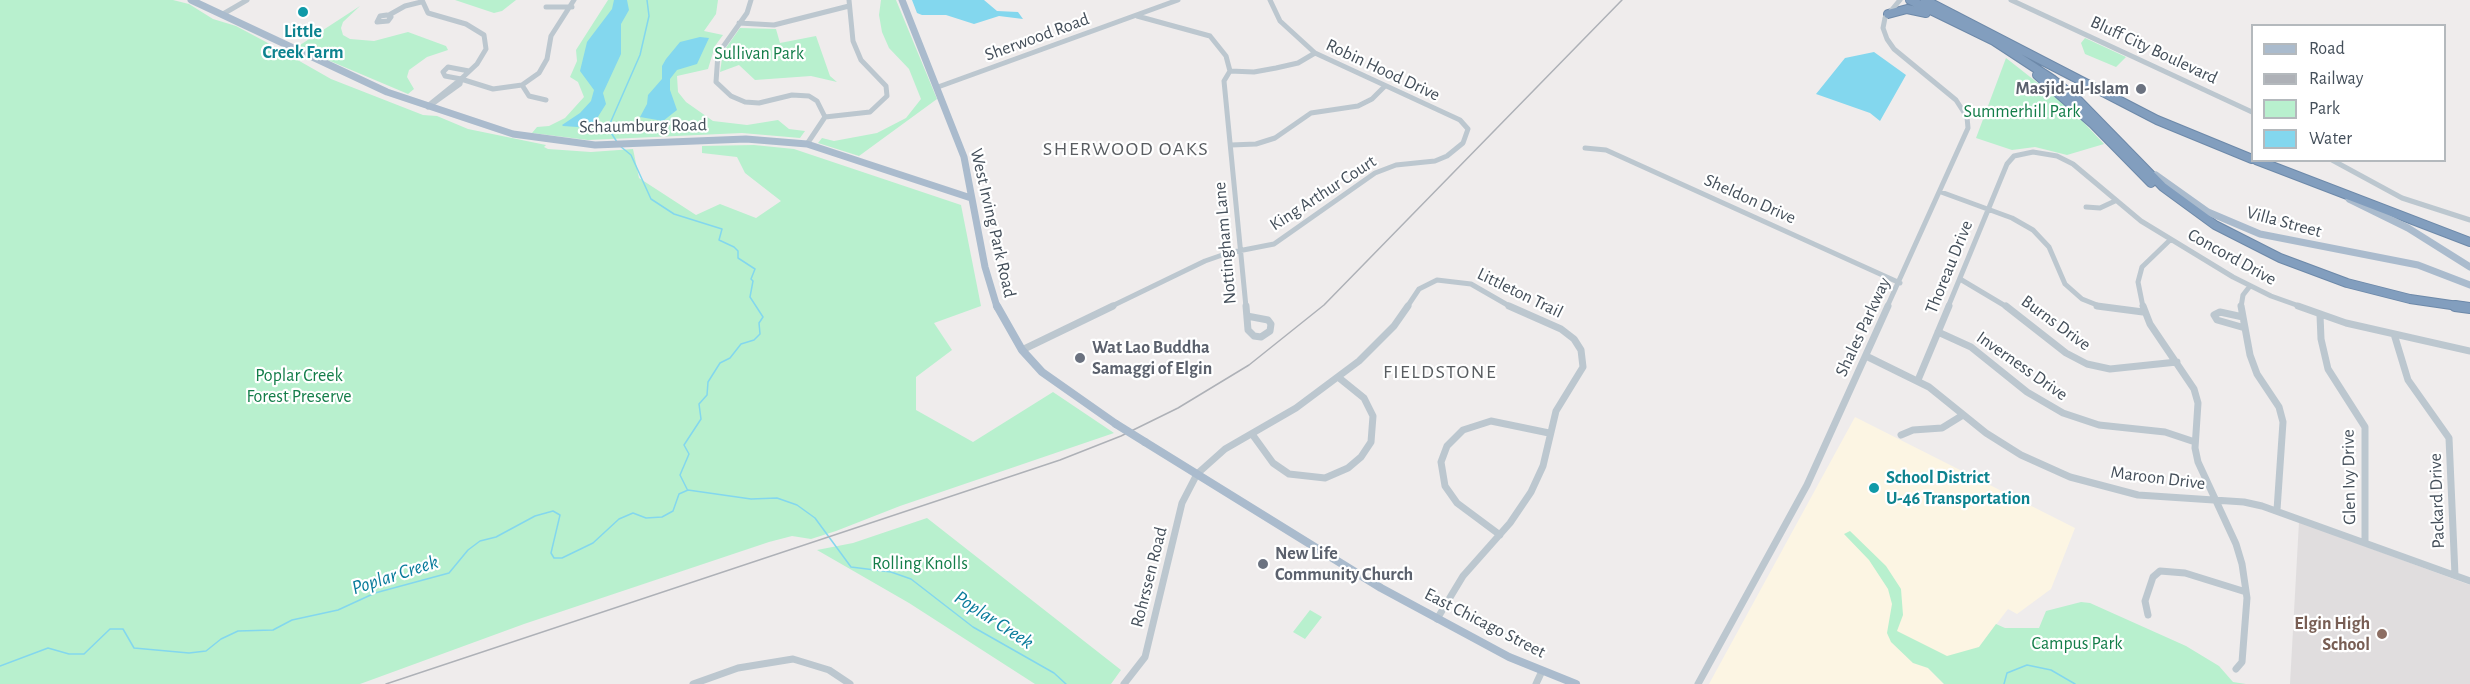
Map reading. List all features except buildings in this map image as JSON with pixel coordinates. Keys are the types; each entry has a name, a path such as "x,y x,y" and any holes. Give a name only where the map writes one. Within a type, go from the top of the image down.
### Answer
{"highway":[{"path":"1910,0 2016,54 2078,100 2163,187 2215,225"},
{"path":"1925,0 2119,101 2216,146 2251,159"},
{"path":"1887,14 1907,9 1918,10 1979,38 2009,56 2071,103 2149,182 2175,202 2280,258 2347,283 2410,299 2470,308"},
{"path":"2259,162 2470,242"}],"main road":[{"name":"Schaumburg Road","path":"191,0 350,77 428,107 513,134 559,142 619,144 746,139 807,144 971,198"},
{"name":"West Irving Park Road","path":"902,0 964,157 985,267 999,313 1022,350 1064,390 1197,474"},
{"name":"Villa Street","path":"2114,137 2175,190 2236,225 2287,242 2418,265 2470,285"},
{"path":"2216,146 2251,160"},
{"path":"2255,162 2384,215 2440,246 2470,267"},
{"path":"948,190 960,188 968,179"},
{"name":"East Chicago Street","path":"1197,474 1381,588 1509,657 1576,684"}],"street":[{"path":"223,14 247,0"},
{"path":"469,71 448,68 443,72 445,76 493,89 522,85 539,73 547,59 551,36 572,7 574,0"},
{"path":"751,0 748,10 718,54 715,77 718,84 736,99 745,102 759,102 792,95 809,96 817,101 825,117"},
{"name":"Sherwood Road","path":"938,87 1178,0"},
{"name":"Robin Hood Drive","path":"1270,0 1280,21 1315,54 1461,120 1468,129"},
{"path":"1887,14 1900,0"},
{"name":"Bluff City Boulevard","path":"2011,0 2251,111"},
{"path":"389,15 405,6 421,1 428,13 466,24 484,35 486,49 477,64 461,79 460,84 428,107"},
{"path":"739,23 774,25 849,3 853,41 861,60 885,86 887,96 870,112 825,117 807,144"},
{"path":"546,7 572,7"},
{"name":"Shales Parkway","path":"1698,684 1807,485 1966,134 1967,117 1950,94 1891,44 1883,28 1887,14"},
{"path":"1137,16 1210,36 1222,50 1230,71 1254,72 1276,68 1298,63 1315,54"},
{"name":"Nottingham Lane","path":"1230,71 1224,81 1231,145 1247,316 1249,333 1261,337 1270,331 1271,324 1268,320 1247,316"},
{"path":"522,85 529,96 546,100"},
{"path":"1231,145 1256,144 1275,138 1311,113 1358,106 1372,99 1384,87"},
{"name":"King Arthur Court","path":"1022,350 1205,261 1241,250 1257,249 1274,244 1375,173 1396,165 1434,161 1447,156 1463,142 1468,129"},
{"name":"Sheldon Drive","path":"1585,148 1606,150 1900,283"},
{"name":"Concord Drive","path":"2007,165 2014,156 2025,152 2057,156 2073,164 2115,201 2170,240 2250,286 2320,315 2470,351"},
{"path":"2335,162 2374,186 2402,198 2470,220"},
{"name":"Thoreau Drive","path":"1918,380 2007,165"},
{"path":"1941,192 2019,221 2039,235 2049,247 2065,284 2075,295 2100,307 2143,312"},
{"path":"2086,207 2100,208 2115,201"},
{"path":"2170,240 2150,256 2139,273 2138,288 2143,312 2197,396 2195,442 2198,462 2240,555 2247,592 2242,662 2236,669"},
{"name":"Burns Drive","path":"1960,279 1997,299 2066,353 2087,364 2110,369 2176,362"},
{"name":"Littleton Trail","path":"1197,474 1225,449 1296,408 1338,377 1385,335 1419,290 1437,280 1463,281 1561,328 1574,339 1581,350 1583,367 1556,411 1543,466 1535,485 1500,535 1463,576 1437,619"},
{"path":"2250,286 2242,300 2243,317 2253,364 2282,414 2277,510"},
{"path":"2243,317 2220,312 2214,315 2217,320 2245,328"},
{"name":"Glen Ivy Drive","path":"2320,315 2321,339 2328,369 2365,427 2365,542"},
{"name":"Inverness Drive","path":"1938,332 1971,347 2027,392 2062,413 2105,426 2165,432 2195,442"},
{"name":"Packard Drive","path":"2394,334 2408,380 2449,438 2455,575"},
{"name":"Maroon Drive","path":"1866,356 1918,380 1963,416 2021,455 2090,484 2138,495 2244,502 2277,510 2470,581"},
{"path":"1252,435 1274,462 1289,474 1324,478 1348,468 1367,449 1374,425 1371,409 1364,398 1338,377"},
{"path":"1901,435 1913,430 1942,428 1963,416"},
{"path":"1500,535 1466,510 1445,486 1441,462 1447,446 1463,430 1491,421 1549,433"},
{"name":"Rohrssen Road","path":"1124,684 1145,657 1182,503 1197,474"},
{"path":"2148,615 2145,601 2153,577 2160,571 2185,573 2247,592"},
{"path":"693,684 738,668 793,659 829,670 850,684"},
{"path":"1536,684 1542,671"}],"shaded area":[{"path":"1855,417 2075,528 2051,589 2017,614 2008,609 1979,647 1928,668 1944,684 1709,684"},
{"name":"Elgin High School","path":"2299,522 2470,585 2470,684 2290,684"}],"green space":[{"name":"Poplar Creek Forest Preserve","path":"0,0 173,0 189,4 213,19 236,26 331,79 423,115 437,116 468,129 546,145 544,147 548,149 591,152 633,149 639,178 696,215 720,204 756,218 781,201 745,173 737,157 702,153 702,146 754,145 794,149 961,205 981,306 934,323 952,350 916,377 916,410 973,442 1053,392 1114,433 811,539 792,536 769,542 524,624 360,684 0,684"},
{"path":"455,0 516,0 502,11 494,13"},
{"path":"608,0 718,0 716,14 704,31 723,35 715,46 708,69 677,76 678,92 686,102 713,121 747,125 778,120 789,129 805,131 800,138 742,133 588,140 532,133 537,127 549,126 565,118 584,97 578,82 570,77 577,61 576,50"},
{"path":"881,0 896,0 937,99 859,156 818,143 822,138 834,141 877,133 906,118 921,99 909,69 889,48 882,32 879,15"},
{"path":"360,6 343,22 341,28 343,35 350,39 374,41 408,32 446,46 448,50 427,57 409,70 407,77 414,89 408,94 297,47"},
{"name":"Sullivan Park","path":"740,28 776,29 780,43 816,36 830,76 837,82 811,76 755,80 739,65 720,72 723,52"},
{"path":"2085,38 2126,57 2116,67 2085,54 2081,43"},
{"name":"Summerhill Park","path":"2006,58 2071,109 2104,144 2067,155 2035,147 2012,150 1976,138"},
{"name":"Rolling Knolls","path":"927,518 1121,670 1111,684 1035,684 909,603 817,550 853,543"},
{"name":"Campus Park","path":"1850,531 1886,566 1901,589 1903,615 1897,631 1947,656 1979,647 1996,624 2005,628 2039,628 2046,611 2081,602 2090,603 2186,646 2219,666 2233,682 2246,684 1944,684 1928,668 1913,663 1891,642 1887,633 1892,604 1888,589 1869,560 1844,534"},
{"path":"1310,610 1322,617 1305,639 1293,632"}],"water":[{"path":"614,0 627,0 629,10 621,24 621,54 603,93 606,104 591,128 563,126 591,101 594,90 580,71 587,42 612,9"},
{"path":"912,0 984,0 997,11 1018,12 1023,19 999,16 974,24 946,15 922,15 917,13"},
{"path":"700,37 709,38 697,64 677,70 670,79 670,90 677,110 663,121 640,117 647,104 648,95 662,79 662,66 666,59 680,42"},
{"path":"1874,52 1906,75 1880,121 1870,113 1816,94 1845,58"}],"waterway":[{"path":"617,142 608,128 640,55 649,16 647,0"},
{"path":"620,146 631,155 651,199 674,214 722,229 719,240 734,247 738,251 738,258 755,269 751,279 753,281 750,297 763,317 759,323 760,334 754,340 741,344 730,358 720,363 708,382 707,395 699,404 701,419 684,445 689,454 680,475 687,489"},
{"name":"Poplar Creek","path":"0,666 48,648 69,654 84,654 110,629 123,629 134,648 189,653 206,651 221,639 238,631 273,630 292,620 338,610 375,593 449,573 468,550 480,541 496,537 535,516 553,511 560,515 551,553 554,558 562,558 593,543 619,519 633,513 646,518 662,517 673,511 679,494 688,490 751,499 777,498 797,505 815,518 851,567 891,572 911,579 973,627 1054,673 1066,684"},
{"name":"Poplar Creek","path":"2004,684 2007,673 2027,665 2051,670 2075,684"}],"railway":[{"path":"386,684 1060,460 1121,436 1178,408 1249,365 1324,305 1622,0"}],"place":[{"name":"Little Creek Farm","path":"303,12"},
{"name":"Masjid-ul-Islam","path":"2141,89"},
{"name":"Wat Lao Buddha Samaggi of Elgin","path":"1080,358"},
{"name":"School District U-46 Transportation","path":"1874,488"},
{"name":"New Life Community Church","path":"1263,564"},
{"name":"Elgin High School","path":"2382,634"}],"district":[{"name":"SHERWOOD OAKS","path":"1126,149"},
{"name":"FIELDSTONE","path":"1440,372"}]}
